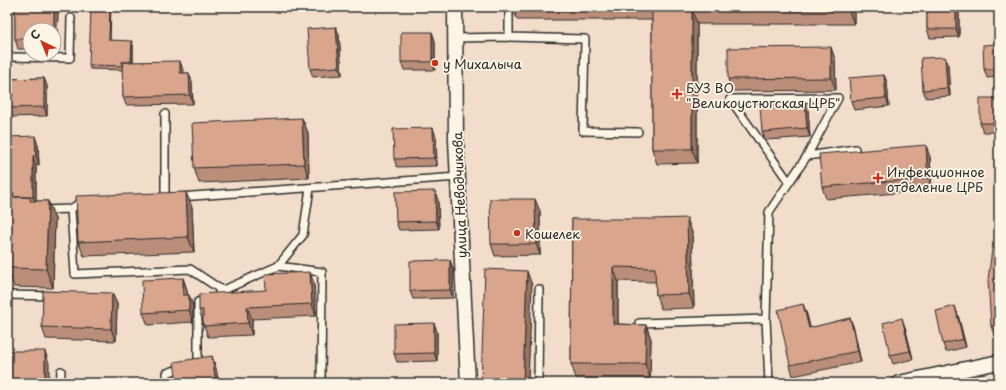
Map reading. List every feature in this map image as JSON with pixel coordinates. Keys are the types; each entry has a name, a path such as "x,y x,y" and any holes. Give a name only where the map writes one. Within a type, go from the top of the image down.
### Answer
{"street":[{"name":"улица Неводчикова","path":"455,7 456,140 468,383"},
{"path":"899,383 999,362"}],"lane":[{"path":"509,7 509,37"},
{"path":"7,57 70,58 71,18"},
{"path":"455,38 509,37 585,39 583,131 638,132"},
{"path":"769,383 766,319 769,212 807,156 838,98 730,99 789,182"},
{"path":"165,114 161,198 458,177"},
{"path":"807,156 855,149"},
{"path":"167,383 167,373 198,362 198,302 278,266 303,235 310,188"},
{"path":"36,210 72,209 82,201 90,200"},
{"path":"72,209 75,274 190,269 223,291"},
{"path":"278,266 322,272 321,383"},
{"path":"538,383 540,289"},
{"path":"7,295 62,296"},
{"path":"639,323 766,319"},
{"path":"60,383 61,371"}],"building":[{"path":"15,7 54,7 54,22 22,22 22,39 15,39"},
{"path":"91,7 110,7 109,40 132,41 131,62 122,62 123,66 89,65"},
{"path":"652,7 848,7 848,9 692,9 692,149 652,149"},
{"path":"927,7 956,7 956,29 927,29"},
{"path":"336,27 339,67 310,69 307,29"},
{"path":"401,32 432,32 432,62 401,62"},
{"path":"999,44 999,69 984,69 983,45"},
{"path":"831,47 831,78 728,79 728,48"},
{"path":"945,57 947,88 923,90 921,58"},
{"path":"180,61 180,73 189,73 190,95 123,97 122,62"},
{"path":"884,75 886,98 851,101 849,78"},
{"path":"44,78 44,107 7,108 7,79"},
{"path":"980,98 999,98 999,123 980,123"},
{"path":"805,102 807,128 762,131 760,106"},
{"path":"302,118 304,164 194,168 192,123"},
{"path":"433,128 434,158 394,159 393,129"},
{"path":"35,136 36,156 33,156 33,197 13,197 14,193 7,194 7,137"},
{"name":"Инфекционное отделение ЦРБ","path":"926,145 928,178 822,187 819,154"},
{"path":"435,191 436,221 396,222 395,192"},
{"path":"186,192 188,237 78,242 76,196"},
{"path":"10,197 30,197 30,201 48,201 46,269 8,268"},
{"name":"Кошелек","path":"490,199 535,199 536,244 491,244"},
{"path":"687,218 689,294 656,295 655,268 613,267 613,324 646,325 645,364 571,364 572,219"},
{"path":"993,242 999,243 999,326 991,326 988,280"},
{"path":"450,260 450,290 410,291 410,261"},
{"path":"485,269 527,271 523,383 481,383"},
{"path":"310,272 312,304 247,307 248,323 203,326 203,310 199,310 199,294 266,290 265,274"},
{"path":"183,278 183,295 189,295 189,310 143,313 142,280"},
{"path":"43,291 112,293 111,329 42,327"},
{"path":"803,304 809,328 850,318 858,351 790,365 778,310"},
{"path":"955,306 963,339 943,344 936,311"},
{"path":"902,318 910,351 890,355 883,323"},
{"path":"434,323 434,353 394,354 394,324"},
{"path":"9,351 45,351 45,383 9,383"},
{"path":"212,356 216,383 177,383 174,362"}],"place":[{"name":"у Михалыча","path":"435,63"},
{"name":"БУЗ ВО \"Великоустюгская ЦРБ\"","path":"677,94"},
{"name":"Инфекционное отделение ЦРБ","path":"878,178"},
{"name":"Кошелек","path":"517,233"}]}
